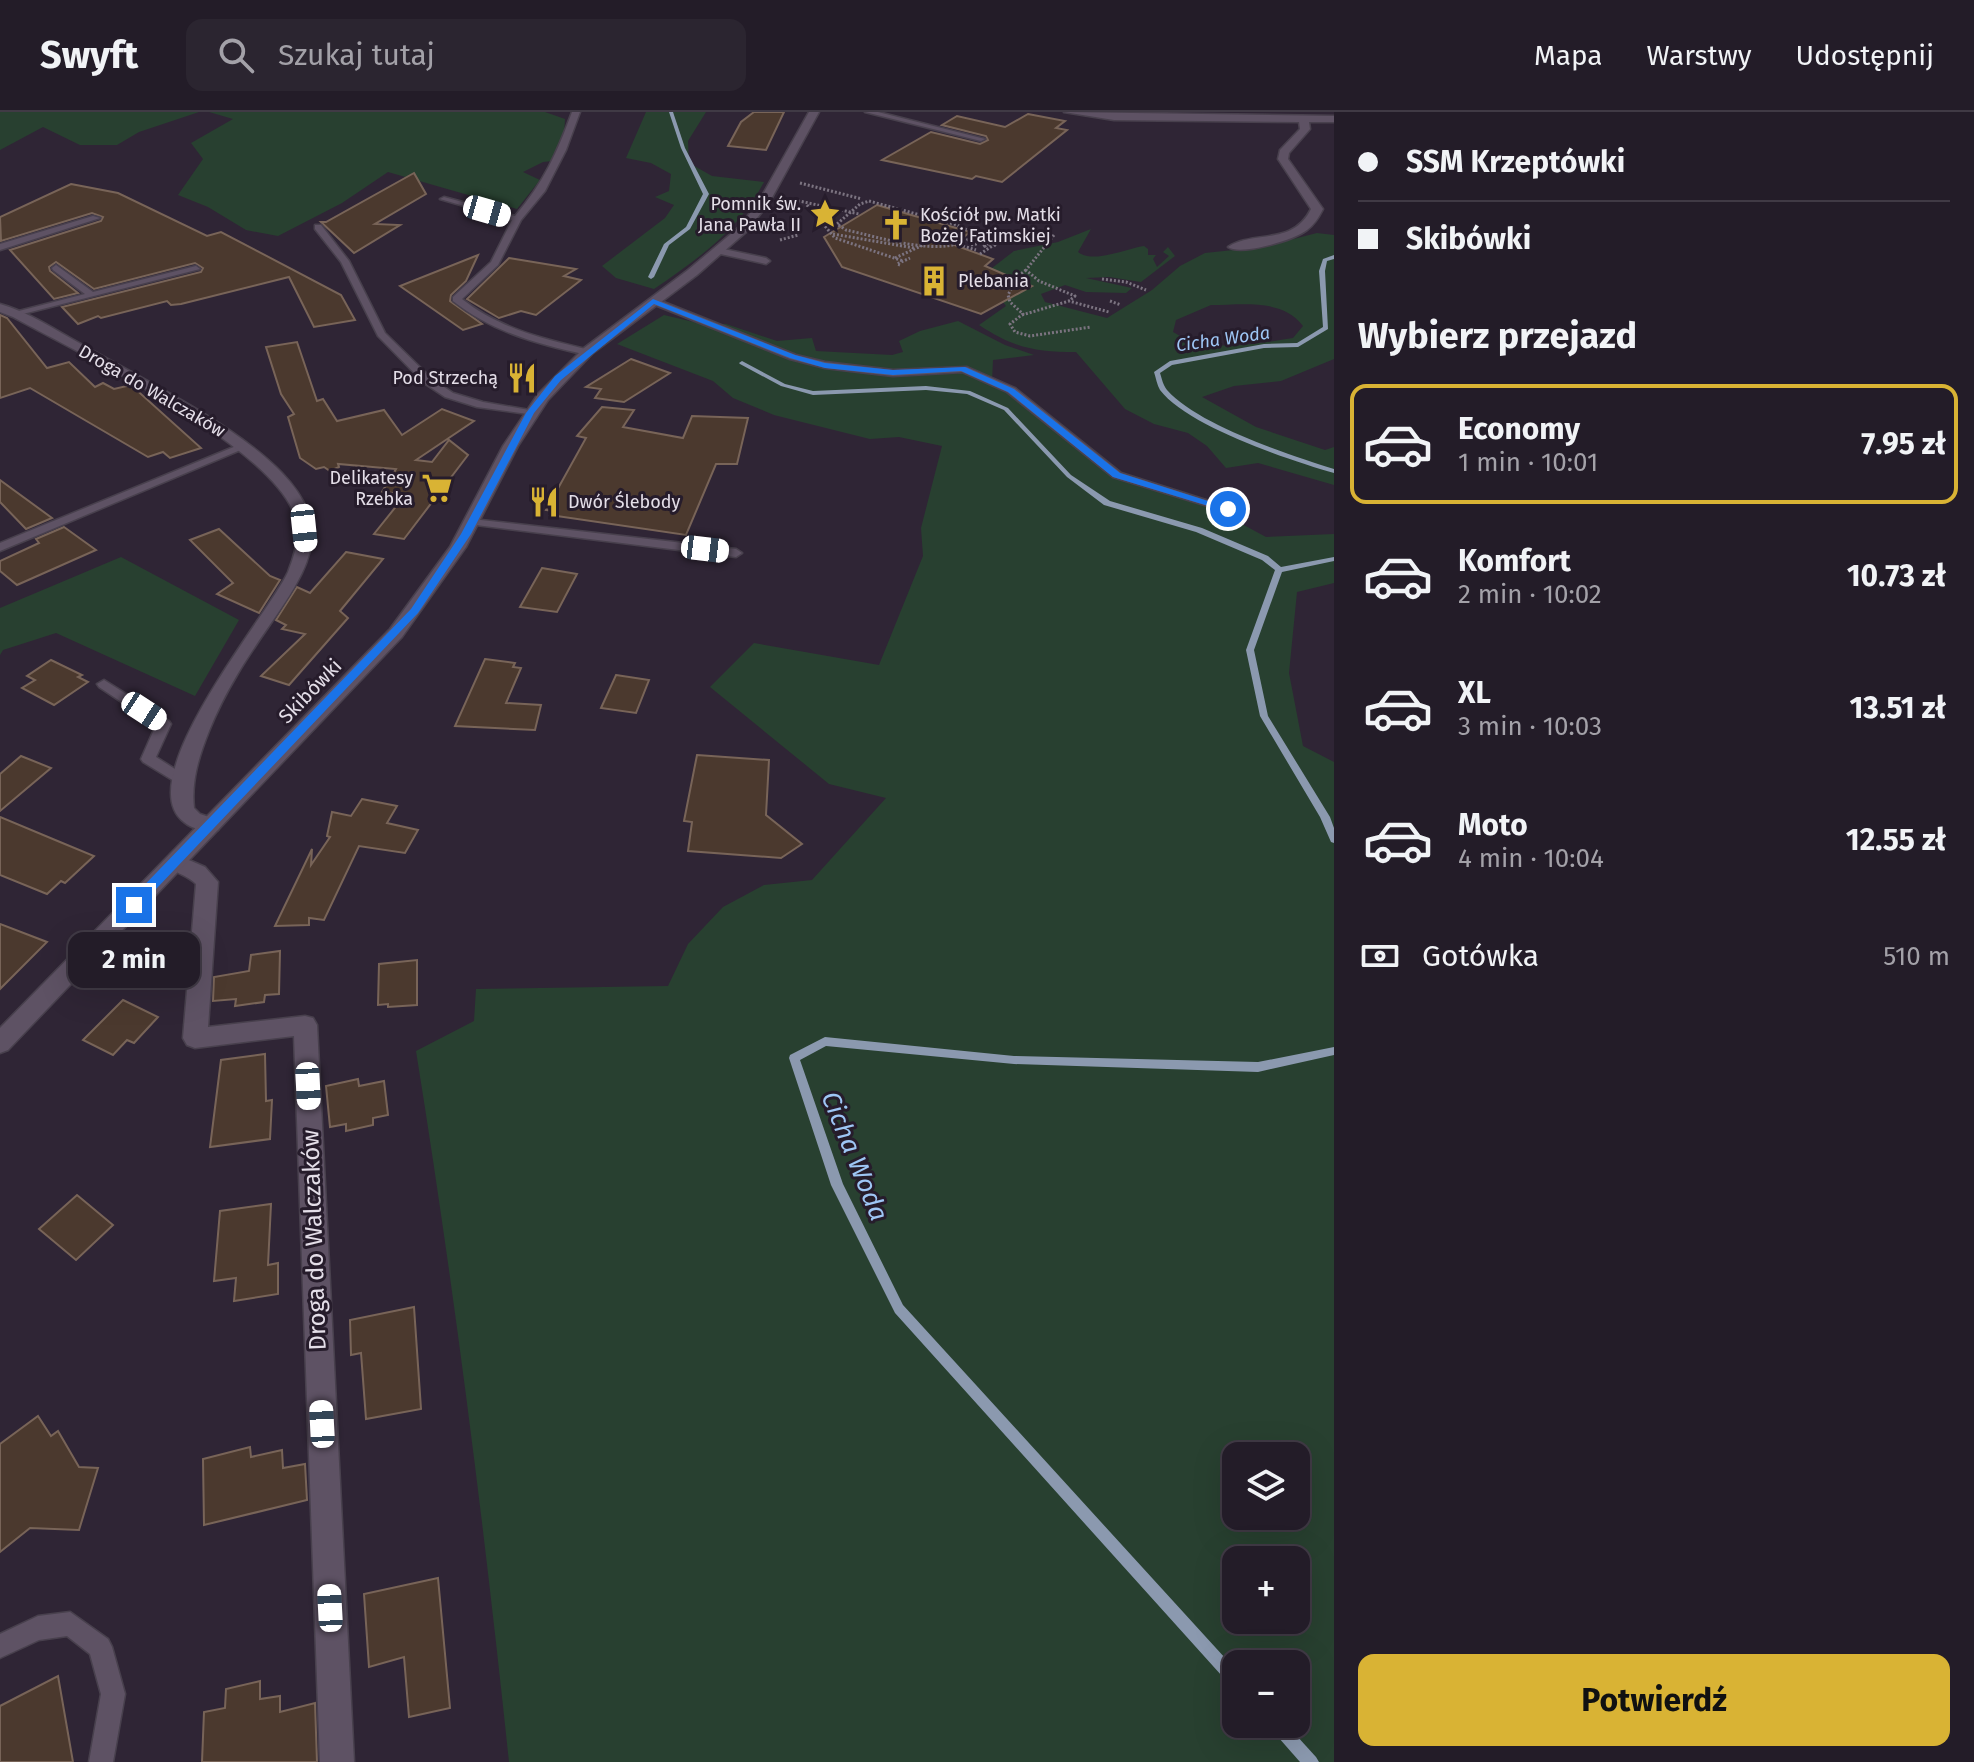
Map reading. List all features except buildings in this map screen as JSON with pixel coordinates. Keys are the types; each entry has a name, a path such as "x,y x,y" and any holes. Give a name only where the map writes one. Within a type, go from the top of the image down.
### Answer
{"street":[{"name":"Skibówki","path":"0,1043 396,633 437,582 531,413 558,378 745,227 761,207 796,138 814,112"},
{"path":"1069,112 1334,119"},
{"path":"1234,247 1267,243 1306,226 1313,219 1317,209 1283,159 1284,152 1305,129 1304,119"},
{"name":"Droga do Walczaków","path":"0,308 18,314 203,418 245,446 277,477 302,510 306,546 294,575 214,697 184,781"},
{"path":"184,781 184,810 193,819 211,825"},
{"name":"Droga do Walczaków","path":"175,862 198,872 207,882 195,1038 305,1025 337,1762"}],"lane":[{"path":"576,112 562,150 541,191 517,219 495,263 456,299 467,309 524,337 587,352"},
{"path":"869,112 981,139"},
{"path":"444,199 517,219"},
{"path":"0,247 96,218"},
{"path":"318,227 345,261 381,334 428,381 449,395 481,405 531,413"},
{"path":"719,251 766,261"},
{"path":"56,268 91,295"},
{"path":"18,314 196,269"},
{"path":"653,301 793,357 825,365 893,373 963,369 1011,390 1117,475 1228,509"},
{"path":"0,547 245,446"},
{"path":"472,522 736,553"},
{"path":"104,684 164,724 148,759 184,781"},
{"path":"0,1646 38,1628 70,1624 100,1647 113,1694 101,1762"}],"path":[{"path":"796,181 862,199"},
{"path":"782,198 859,214"},
{"path":"962,245 975,234 958,225 869,201 855,208 837,224 923,245 974,246 991,241 983,247 992,243 996,246"},
{"path":"807,205 828,233 902,263 910,258"},
{"path":"855,208 865,211"},
{"path":"816,216 821,215"},
{"path":"828,233 914,248"},
{"path":"780,240 798,235"},
{"path":"1022,315 1008,295 1018,276 1054,235"},
{"path":"980,254 1006,237"},
{"path":"974,246 991,239"},
{"path":"895,258 933,240"},
{"path":"1026,270 1039,281 1075,296 1069,301 1022,315 1010,324 1015,332 1030,336 1091,327"},
{"path":"1102,279 1126,282 1146,290"},
{"path":"1069,301 1109,312"},
{"path":"1110,301 1121,305"}],"green space":[{"path":"0,112 199,112 139,132 117,145 80,145 43,127 0,150"},
{"path":"209,112 545,112 565,119 564,136 552,161 523,172 540,180 517,209 388,172 342,203 278,236 246,230 208,207 178,195 203,159 191,143 233,119"},
{"path":"646,112 706,112 688,141 689,163 712,176 764,182 730,229 702,255 654,289 616,278 602,266 665,218 674,205 655,197 669,191 671,174 651,163 626,158"},
{"path":"1091,229 1078,252 1084,255 1100,256 1144,246 1148,249 1148,255 1156,255 1153,259 1157,267 1169,256 1163,252 1168,247 1175,256 1141,282 1109,277 1086,278 1132,288 1126,293 1086,292 1065,285 1041,294 1045,302 1107,318 1152,290 1180,266 1205,253 1262,247 1317,233 1334,235 1334,359 1281,381 1234,386 1202,397 1256,427 1325,450 1334,447 1334,485 1258,463 1226,468 1207,446 1188,433 1154,424 1125,409 1076,352 1025,347 979,325 1006,306 983,275 1014,251 1058,242","holes":["1211,305 1273,307 1294,317 1303,326 1293,338 1232,346 1201,343 1173,332 1176,320"]},
{"path":"664,315 702,324 726,324 777,341 812,338 816,351 892,355 903,352 899,341 920,331 958,321 1005,345 1034,355 993,360 992,381 1087,454 1128,478 1188,495 1266,537 1334,534 1334,583 1297,592 1289,673 1303,746 1334,762 1334,1762 509,1762 467,1406 416,1051 474,1021 476,989 668,986 688,944 723,907 764,885 812,880 886,798 829,784 710,687 754,643 879,665 923,556 921,528 942,446 899,437 870,439 774,415 733,398 713,381 617,344"},
{"path":"121,557 239,620 195,696 56,633 3,650 0,655 0,608"}],"waterway":[{"path":"651,277 667,244 688,228 706,194 683,148 671,112"},
{"name":"Cicha Woda","path":"1334,257 1325,260 1322,271 1326,328 1298,345 1264,346 1170,363 1157,372 1164,390 1197,415 1268,449 1334,471"},
{"path":"742,363 783,385 813,393 926,388 968,392 1006,409 1069,476 1107,503 1199,530 1265,558 1279,570"},
{"name":"Cicha Woda","path":"1279,570 1334,559"},
{"name":"Cicha Woda","path":"1279,570 1250,650 1264,716 1325,817 1334,840"},
{"name":"Cicha Woda","path":"1222,1666 899,1309 837,1185 794,1058 825,1041 1014,1060 1258,1067 1334,1051"},
{"name":"Cicha Woda","path":"1289,1738 1311,1762"}],"place":[{"name":"Pomnik św. Jana Pawła II","path":"825,214"},
{"name":"Kościół pw. Matki Bożej Fatimskiej","path":"896,225"},
{"name":"Plebania","path":"934,281"},
{"name":"Pod Strzechą","path":"522,378"},
{"name":"Delikatesy Rzebka","path":"437,488"},
{"name":"Dwór Ślebody","path":"544,502"}],"route":[{"path":"134,905 414,611 437,582 466,534 531,413 558,378 653,301 793,357 825,365 893,373 963,369 1011,390 1117,475 1228,509"}]}
